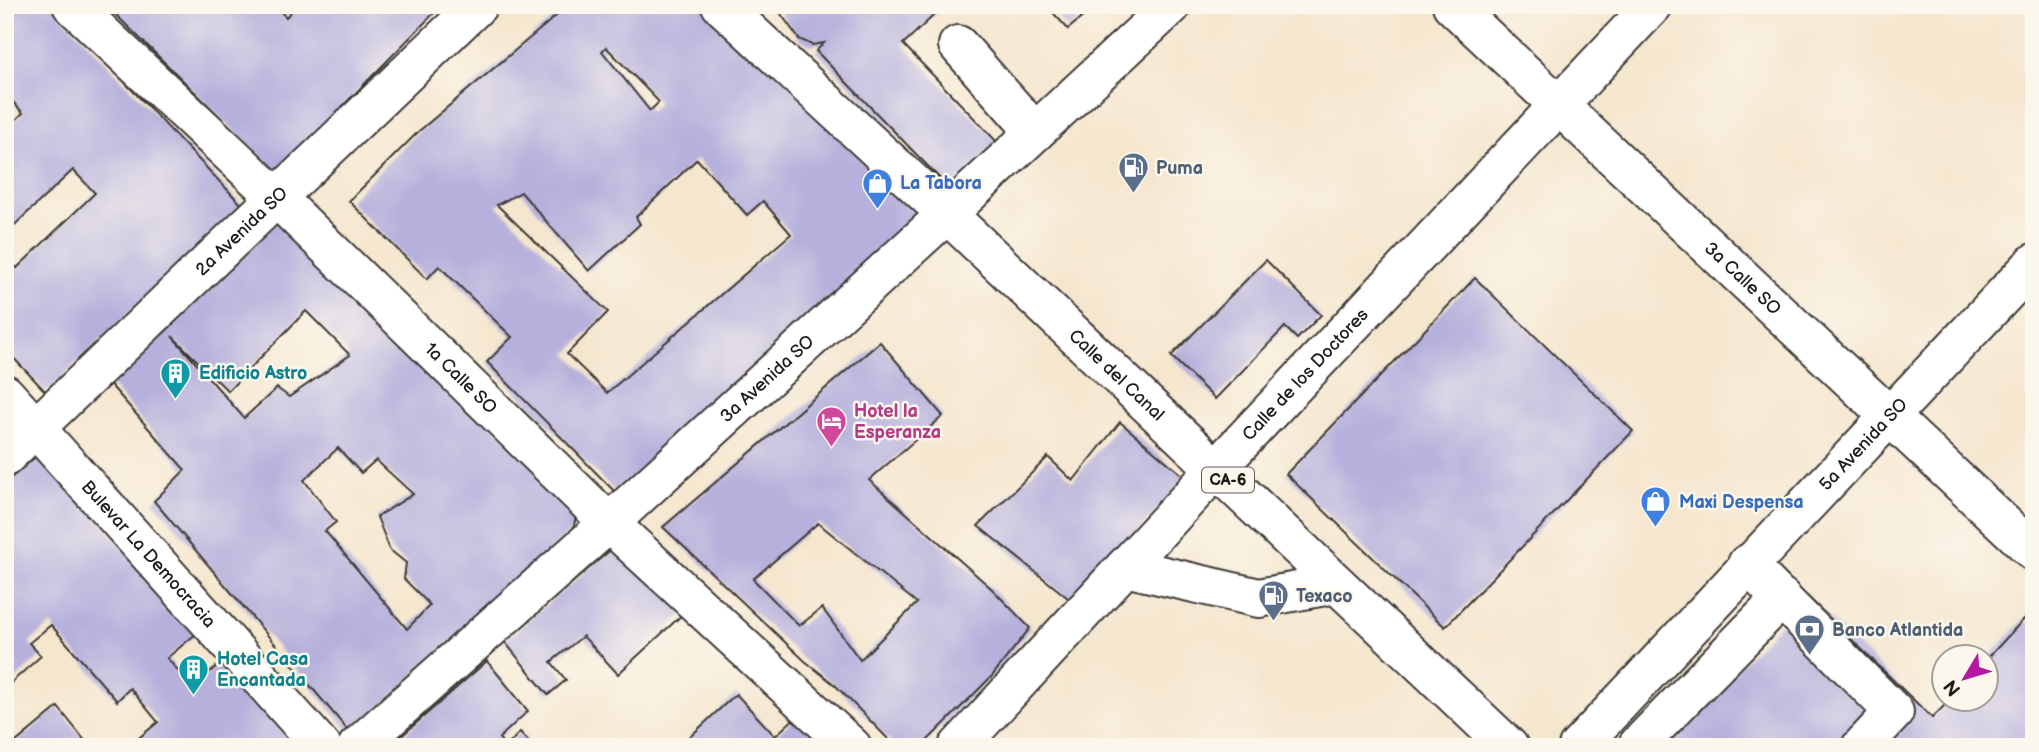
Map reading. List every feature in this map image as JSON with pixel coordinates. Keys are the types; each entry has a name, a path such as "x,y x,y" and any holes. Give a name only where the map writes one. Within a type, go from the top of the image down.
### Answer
{"main road":[{"name":"1a Calle SO","path":"72,5 276,197 609,523 852,747"},
{"name":"2a Avenida SO","path":"5,457 478,5"},
{"name":"Calle del Canal","path":"722,5 947,214 1509,747"},
{"name":"3a Avenida SO","path":"357,747 609,523 1172,5"},
{"name":"3a Calle SO","path":"1452,5 2034,552"},
{"name":"Calle de los Doctores","path":"958,747 1653,5"},
{"path":"958,45 1035,132"},
{"name":"5a Avenida SO","path":"1578,747 1888,414 2034,262"},
{"name":"Bulevar La Democracia","path":"5,394 322,747"},
{"path":"1747,564 1894,712 1861,747"},
{"path":"1125,567 1259,598 1336,584"},
{"path":"1606,718 1639,746 1782,598"}],"building":[{"path":"5,5 51,5 242,205 46,392 5,349 5,256 17,268 95,193 73,170 5,234 5,130 23,113 12,101 5,108"},
{"path":"106,5 164,5 170,11 175,5 274,5 286,17 297,5 442,5 277,173"},
{"path":"569,5 711,5 925,217 620,497 487,362 512,337 439,266 427,279 349,201 419,131","holes":["606,47 659,102 650,111 602,51","697,159 747,215 763,201 791,234 607,393 567,354 608,312 497,205 521,192 589,271 640,224 636,217"]},
{"path":"782,5 852,5 858,12 865,5 945,5 903,44 998,143 950,189 816,51 824,43 812,45 799,39 781,14"},
{"path":"1046,5 1097,5 1068,29"},
{"path":"279,221 578,508 573,529 351,734 154,501 185,470 108,382 167,330 267,228","holes":["306,311 350,355 289,397 277,388 244,418 172,336 228,391","338,448 361,473 376,460 413,494 377,517 390,550 406,563 404,579 430,605 407,629 325,531 336,522 304,480"]},
{"path":"1266,260 1321,315 1297,339 1285,327 1215,399 1171,356"},
{"path":"1475,278 1633,431 1445,627 1286,474"},
{"path":"880,342 943,416 869,480 992,589 1030,628 992,676 921,747 896,747 835,685 805,661 663,527","holes":["818,523 917,603 860,660 822,608 799,626 753,579"]},
{"path":"1120,422 1186,478 1073,602 978,526 1048,457 1073,481"},
{"path":"41,452 197,633 167,658 192,687 223,661 295,747 128,747 158,722 130,688 117,701 51,625 29,643 41,656 5,688 5,483"},
{"path":"615,546 684,613 618,674 583,636 551,662 566,680 548,695 504,641"},
{"name":"Banco Atlantida","path":"1807,596 1932,718 1936,714 2000,714 2000,645 2024,619 2034,628 2034,747 1661,747"},
{"path":"487,661 528,711 499,738 506,747 389,747"},
{"path":"736,694 775,736 764,747 679,747"},
{"path":"58,707 90,747 5,747 5,729 16,742"},
{"path":"799,714 835,747 785,747 775,736"},
{"path":"520,732 534,747 506,747"}],"place":[{"name":"Puma","path":"1133,195"},
{"name":"La Tabora","path":"877,210"},
{"name":"Edificio Astro","path":"176,400"},
{"name":"Hotel la Esperanza","path":"831,448"},
{"name":"Maxi Despensa","path":"1656,529"},
{"name":"Texaco","path":"1273,623"},
{"name":"Banco Atlantida","path":"1809,657"},
{"name":"Hotel Casa Encantada","path":"194,696"}]}
